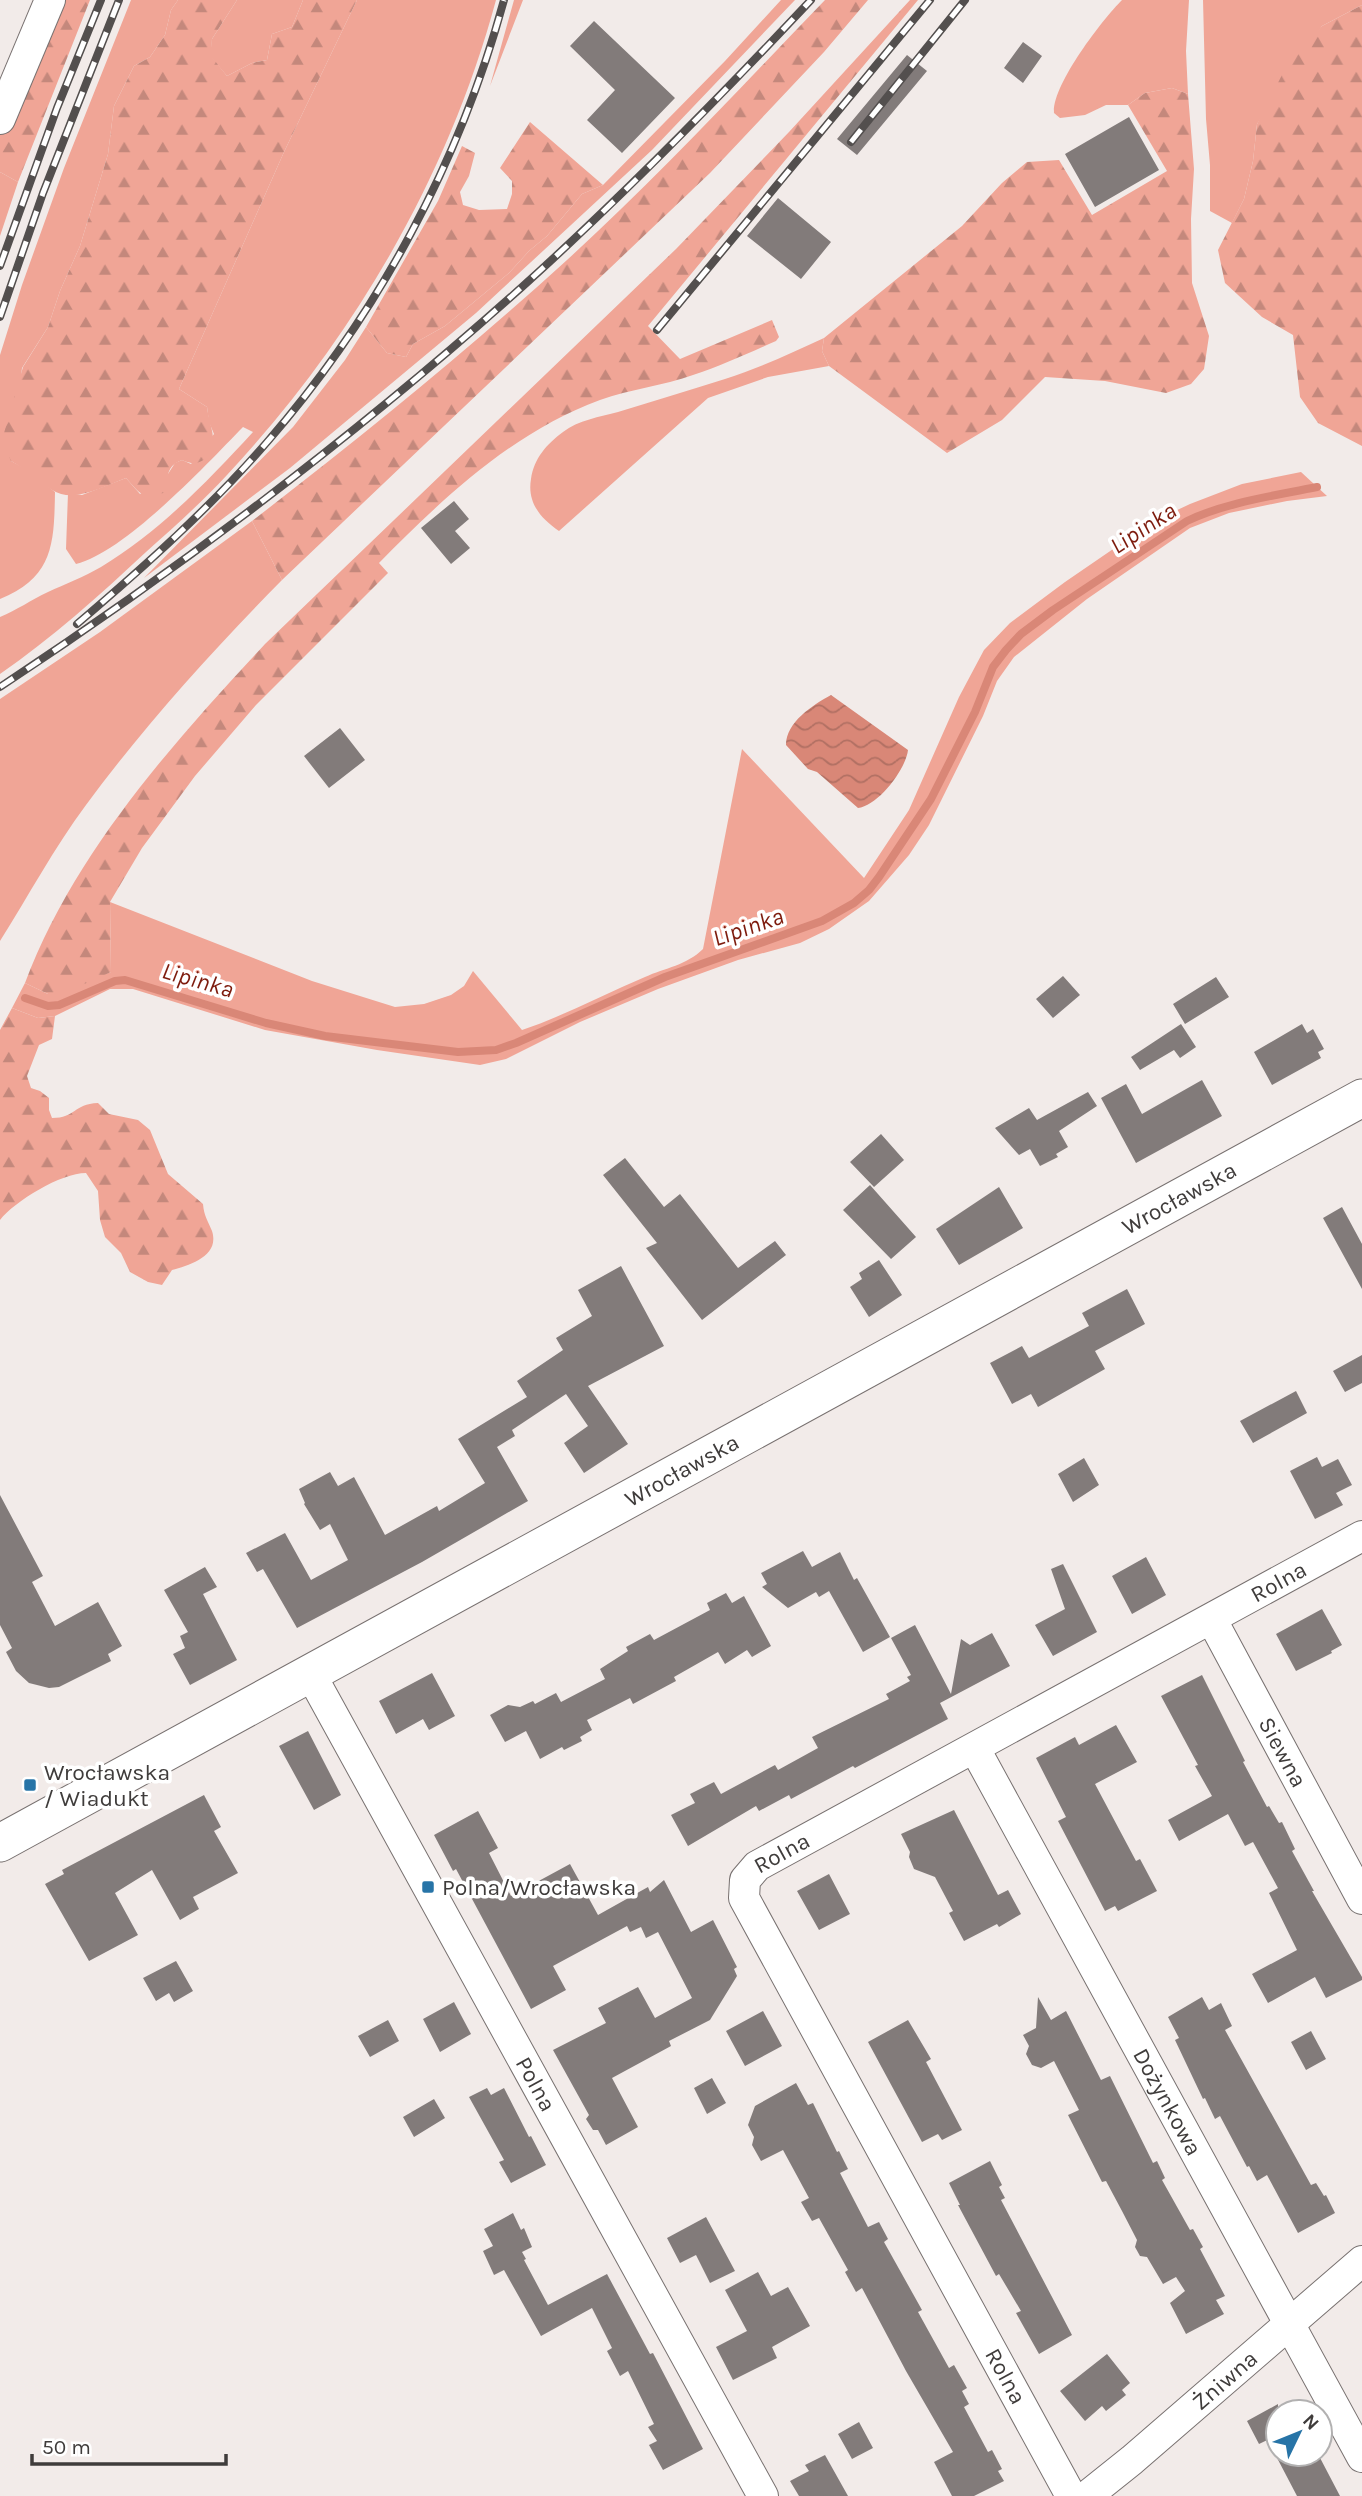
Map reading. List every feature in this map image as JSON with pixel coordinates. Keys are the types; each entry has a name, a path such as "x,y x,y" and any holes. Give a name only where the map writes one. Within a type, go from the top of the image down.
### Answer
{"main road":[{"name":"Wrocławska","path":"0,1843 1362,1098"}],"street":[{"path":"0,119 50,0"},
{"name":"Rolna","path":"1071,2496 744,1898 745,1880 757,1866 1362,1536"},
{"name":"Siewna","path":"1212,1620 1360,1889"},
{"name":"Polna","path":"310,1673 763,2496"},
{"name":"Dożynkowa","path":"975,1749 1362,2457"},
{"name":"Żniwna","path":"1087,2496 1362,2261"}],"green space":[{"path":"59,0 90,0 18,182 0,172 0,134"},
{"path":"131,0 178,0 171,10 165,35 150,57 134,66 114,106 108,154 80,246 48,327 22,368 11,461 55,492 54,527 41,569 18,590 0,599 0,355 64,168"},
{"path":"178,0 237,0 212,39 211,56 227,76 252,63 267,60 272,34 292,27 303,0 357,0 284,152 179,389 207,407 213,436 211,454 198,463 182,460 177,462 170,469 168,491 154,496 144,495 126,478 89,492 61,494 11,461 2,440 23,367 48,327 80,246 108,154 114,106 134,66 150,57 165,35 171,10"},
{"path":"237,0 303,0 292,27 272,34 267,60 252,63 227,76 210,56 212,39"},
{"path":"357,0 496,0 476,66 423,193 354,313 315,369 272,423 217,485 177,524 75,616 0,674 0,617 95,571 143,538 182,505 253,432 243,427 141,525 118,543 76,564 66,549 68,493 82,495 126,478 140,494 166,477 175,463 182,460 191,464 214,434 207,407 179,389 284,152"},
{"path":"514,0 523,0 490,86"},
{"path":"781,0 795,0 652,150 476,313 290,468 144,578 293,427 345,360 366,327 387,353 406,357 413,344 445,326 509,273 547,236 582,194 603,185"},
{"path":"825,0 868,0 824,52 710,173 282,580 252,521 412,394 567,260 666,165"},
{"path":"910,0 918,0 648,326 680,359 772,320 779,337 776,341 703,371 611,396 568,414 509,448 454,491 379,563 388,573 256,705 195,776 142,848 110,902 111,972 62,994 48,994 25,983 70,889 98,845 161,761 230,682 265,644 676,249 789,132"},
{"path":"1122,0 1189,0 1186,51 1188,94 1172,88 1145,93 1128,105 1106,105 1085,115 1060,118 1054,113 1056,101 1069,70 1091,37"},
{"path":"1203,0 1362,0 1362,5 1322,26 1257,124 1253,161 1244,199 1232,223 1210,211"},
{"path":"1362,5 1362,446 1318,423 1300,397 1293,335 1262,317 1225,283 1218,250 1244,199 1253,161 1257,124 1286,67 1322,26"},
{"path":"1172,88 1188,94 1194,169 1191,219 1192,283 1209,336 1204,369 1191,384 1166,393 1105,381 1045,377 1002,420 947,453 829,366 822,351 824,338 962,226 1002,183 1027,162 1059,160 1092,215 1167,171 1128,105 1145,93"},
{"path":"530,122 603,185 582,194 547,236 509,273 445,326 413,344 406,357 387,353 366,327 438,201 462,146 475,153 469,176 460,192 463,205 479,210 507,209 512,194 512,181 500,168"},
{"path":"0,172 18,182 0,236"},
{"path":"824,338 822,351 829,366 768,377 708,398 559,531 536,509 530,487 535,464 547,447 569,428 589,419 738,375"},
{"path":"1301,472 1327,496 1229,513 1190,528 1087,599 1014,657 997,681 983,716 929,825 909,855 869,901 829,929 800,943 738,960 658,989 580,1022 506,1059 480,1065 265,1030 133,989 110,989 55,1016 38,1018 12,1008 25,983 48,994 111,972 110,902 312,981 395,1007 424,1004 451,995 464,986 473,971 522,1030 553,1018 683,963 703,949 742,749 864,878 909,810 959,697 984,650 1010,623 1154,521 1242,484"},
{"path":"252,521 282,580 180,689 108,775 63,838 0,941 0,699 100,632"},
{"path":"12,1008 38,1018 55,1016 52,1039 39,1045 27,1076 31,1088 49,1098 52,1118 66,1116 84,1106 98,1103 109,1114 138,1120 150,1130 168,1174 203,1204 212,1231 212,1247 202,1258 172,1270 162,1285 148,1282 130,1272 121,1253 105,1237 100,1220 98,1191 86,1173 64,1178 39,1189 0,1220 0,1030"}],"water":[{"path":"831,695 908,750 897,776 882,794 866,806 858,808 817,772 808,769 786,745 790,729 795,722"}],"building":[{"path":"594,21 675,98 622,153 587,120 615,90 570,46"},
{"path":"1023,42 1042,56 1023,83 1004,68"},
{"path":"907,55 927,71 857,155 837,139"},
{"path":"1129,117 1159,170 1095,207 1065,154"},
{"path":"778,198 831,242 801,279 747,236"},
{"path":"454,501 469,519 455,531 470,548 451,564 421,528"},
{"path":"340,728 365,760 329,788 304,756"},
{"path":"1063,976 1080,995 1053,1018 1036,999"},
{"path":"1216,977 1229,997 1185,1024 1173,1004"},
{"path":"1181,1024 1196,1047 1180,1058 1174,1050 1140,1070 1131,1057"},
{"path":"1302,1024 1307,1033 1313,1029 1324,1049 1318,1052 1321,1058 1272,1085 1254,1052"},
{"path":"1202,1080 1222,1116 1136,1163 1101,1098 1126,1084 1142,1114"},
{"path":"1088,1092 1097,1106 1059,1131 1068,1147 1056,1154 1058,1157 1040,1166 1030,1149 1019,1155 995,1128 1029,1108 1037,1120"},
{"path":"881,1134 904,1160 874,1187 850,1162"},
{"path":"625,1158 664,1207 680,1194 738,1268 775,1241 786,1255 702,1320 646,1248 657,1243 603,1175"},
{"path":"870,1185 916,1237 891,1259 843,1210"},
{"path":"999,1187 1023,1228 959,1265 936,1229"},
{"path":"1342,1207 1362,1244 1362,1289 1323,1218"},
{"path":"879,1260 902,1295 869,1317 850,1287 862,1279 859,1273"},
{"path":"621,1266 664,1346 588,1386 628,1444 584,1473 564,1443 588,1426 566,1394 512,1430 515,1436 497,1447 528,1501 422,1562 297,1628 263,1569 257,1572 246,1553 285,1533 311,1580 348,1560 330,1524 320,1530 304,1504 299,1489 330,1472 338,1486 354,1477 385,1535 437,1506 439,1511 485,1483 458,1439 527,1397 517,1381 563,1350 556,1338 592,1316 578,1290"},
{"path":"1127,1289 1145,1324 1095,1351 1105,1369 1038,1407 1031,1394 1012,1404 990,1363 1022,1346 1029,1358 1089,1326 1082,1313"},
{"path":"1362,1355 1362,1383 1345,1392 1333,1371"},
{"path":"1296,1391 1307,1413 1253,1443 1240,1421"},
{"path":"1317,1457 1322,1467 1338,1459 1352,1485 1336,1493 1343,1505 1315,1519 1290,1471"},
{"path":"1084,1458 1099,1485 1073,1502 1058,1474"},
{"path":"0,1495 43,1576 32,1582 55,1626 98,1602 122,1646 108,1654 111,1661 59,1687 49,1688 29,1683 16,1671 6,1652 12,1648 0,1625"},
{"path":"803,1551 812,1567 840,1552 854,1580 857,1578 890,1637 863,1652 829,1591 819,1597 816,1592 788,1608 762,1587 767,1584 761,1573"},
{"path":"1146,1557 1166,1595 1132,1614 1112,1576"},
{"path":"1063,1564 1097,1632 1053,1656 1035,1625 1065,1609 1051,1569"},
{"path":"205,1567 217,1587 203,1594 237,1660 190,1685 173,1654 185,1648 180,1636 188,1632 164,1590"},
{"path":"726,1593 732,1603 744,1596 771,1646 752,1657 747,1650 725,1664 718,1652 674,1677 676,1681 633,1704 630,1698 587,1720 592,1730 580,1737 582,1741 564,1750 562,1747 540,1759 526,1731 505,1742 490,1715 508,1705 520,1707 533,1701 535,1704 556,1693 561,1702 605,1679 600,1669 628,1651 626,1647 650,1634 654,1640 710,1610 707,1603"},
{"path":"1322,1609 1342,1645 1296,1671 1276,1634"},
{"path":"915,1625 951,1694 961,1639 970,1645 992,1633 1010,1666 940,1703 948,1719 791,1799 789,1795 759,1811 756,1806 688,1846 671,1815 695,1803 690,1794 714,1782 721,1794 775,1765 778,1770 818,1748 812,1737 889,1699 886,1694 910,1681 907,1677 911,1675 891,1638"},
{"path":"432,1673 455,1716 429,1730 423,1719 396,1734 379,1701"},
{"path":"1202,1675 1245,1761 1243,1762 1267,1807 1269,1806 1279,1823 1282,1822 1295,1849 1292,1851 1312,1891 1362,1977 1362,1980 1326,1998 1315,1977 1268,2003 1252,1974 1297,1950 1269,1893 1278,1888 1253,1842 1245,1846 1228,1814 1179,1841 1168,1820 1212,1796 1161,1696"},
{"path":"1116,1725 1137,1762 1095,1784 1136,1861 1140,1859 1157,1891 1118,1911 1115,1906 1105,1911 1058,1821 1066,1817 1036,1758 1075,1737 1079,1745"},
{"path":"308,1731 341,1795 314,1810 279,1746"},
{"path":"204,1795 221,1827 214,1831 238,1873 193,1897 199,1909 180,1920 152,1870 115,1893 138,1935 89,1961 45,1884 64,1874 62,1870"},
{"path":"954,1810 998,1895 1008,1890 1021,1914 999,1927 997,1924 964,1941 949,1913 953,1911 935,1877 914,1869 909,1857 910,1852 901,1834"},
{"path":"478,1811 498,1848 489,1853 511,1896 570,1864 598,1915 648,1887 650,1892 664,1880 691,1932 713,1920 737,1967 734,1969 737,1976 710,2020 669,2041 671,2046 612,2078 638,2127 606,2145 598,2130 593,2130 586,2119 589,2115 553,2050 606,2023 598,2008 638,1987 655,2018 692,1998 658,1932 646,1938 641,1927 630,1932 627,1926 553,1966 566,1990 531,2009 456,1869 453,1871 434,1835"},
{"path":"829,1874 850,1914 819,1930 797,1891"},
{"path":"176,1961 193,1991 174,2002 169,1993 156,2001 143,1978"},
{"path":"1038,1997 1051,2020 1066,2011 1101,2080 1110,2076 1153,2163 1157,2161 1165,2178 1162,2180 1190,2230 1193,2229 1203,2247 1200,2249 1225,2296 1216,2300 1224,2314 1186,2334 1170,2303 1185,2291 1176,2277 1163,2284 1147,2257 1140,2256 1135,2247 1137,2240 1106,2181 1102,2182 1068,2115 1079,2110 1054,2061 1041,2068 1032,2065 1026,2054 1029,2046 1023,2035 1036,2028"},
{"path":"1202,1997 1209,2010 1221,2003 1232,2026 1225,2030 1311,2185 1316,2183 1335,2213 1298,2233 1267,2175 1257,2181 1220,2116 1215,2119 1175,2040 1179,2038 1168,2017"},
{"path":"454,2002 471,2034 440,2052 423,2019"},
{"path":"763,2011 782,2046 745,2066 726,2031"},
{"path":"388,2020 399,2041 370,2057 358,2036"},
{"path":"908,2020 931,2059 926,2062 962,2130 942,2140 938,2134 922,2142 868,2042"},
{"path":"1311,2031 1326,2059 1306,2070 1291,2042"},
{"path":"712,2078 726,2103 707,2114 694,2088"},
{"path":"796,2083 808,2105 813,2103 848,2169 840,2173 868,2227 879,2222 888,2239 884,2242 922,2310 918,2312 949,2368 954,2365 967,2388 962,2391 969,2404 964,2407 988,2452 992,2450 1002,2469 998,2471 1004,2481 974,2496 952,2496 934,2462 953,2452 862,2288 856,2292 845,2272 848,2270 819,2218 812,2221 801,2202 809,2198 783,2150 761,2161 752,2145 754,2137 748,2125 755,2106"},
{"path":"487,2088 491,2095 504,2088 546,2165 511,2183 499,2162 504,2160 469,2097"},
{"path":"434,2099 445,2118 414,2137 403,2117"},
{"path":"990,2161 1002,2185 999,2187 1005,2198 1001,2200 1072,2335 1039,2354 1016,2313 1021,2311 999,2274 996,2276 949,2183"},
{"path":"513,2213 521,2230 524,2228 532,2247 522,2252 526,2259 524,2260 548,2305 607,2274 650,2354 653,2353 703,2449 663,2470 649,2445 657,2441 648,2427 654,2424 628,2371 620,2376 607,2351 612,2348 592,2308 541,2336 504,2270 494,2275 483,2251 493,2246 484,2229"},
{"path":"706,2217 735,2271 710,2283 696,2255 680,2263 667,2238"},
{"path":"758,2272 771,2296 788,2287 810,2326 772,2347 777,2358 733,2380 716,2347 747,2331 725,2290"},
{"path":"1107,2354 1130,2383 1122,2390 1126,2395 1106,2411 1102,2406 1085,2421 1060,2391"},
{"path":"1264,2412 1264,2442 1259,2444 1247,2421"},
{"path":"859,2422 873,2448 852,2459 838,2434"},
{"path":"825,2455 848,2496 799,2496 790,2481 809,2471 805,2465"},
{"path":"1282,2468 1325,2468 1340,2496 1297,2496"}],"waterway":[{"name":"Lipinka","path":"25,998 48,1006 59,1005 115,981 125,980 266,1023 325,1036 458,1052 496,1050 516,1043 665,977 822,921 854,903 879,877 931,799 975,712 993,667 1021,634 1187,521 1234,504 1317,487"}],"railway":[{"path":"0,266 57,108 101,0"},
{"path":"0,317 43,193 119,0"},
{"path":"77,624 152,558 224,489 268,441 345,341 411,234 439,177 486,60 504,0"},
{"path":"0,687 203,546 333,446 460,341 560,253 705,110 811,0"},
{"path":"657,330 930,0"},
{"path":"851,142 965,0"}],"place":[{"name":"Wrocławska / Wiadukt","path":"30,1785"},
{"name":"Polna/Wrocławska","path":"428,1887"}]}
